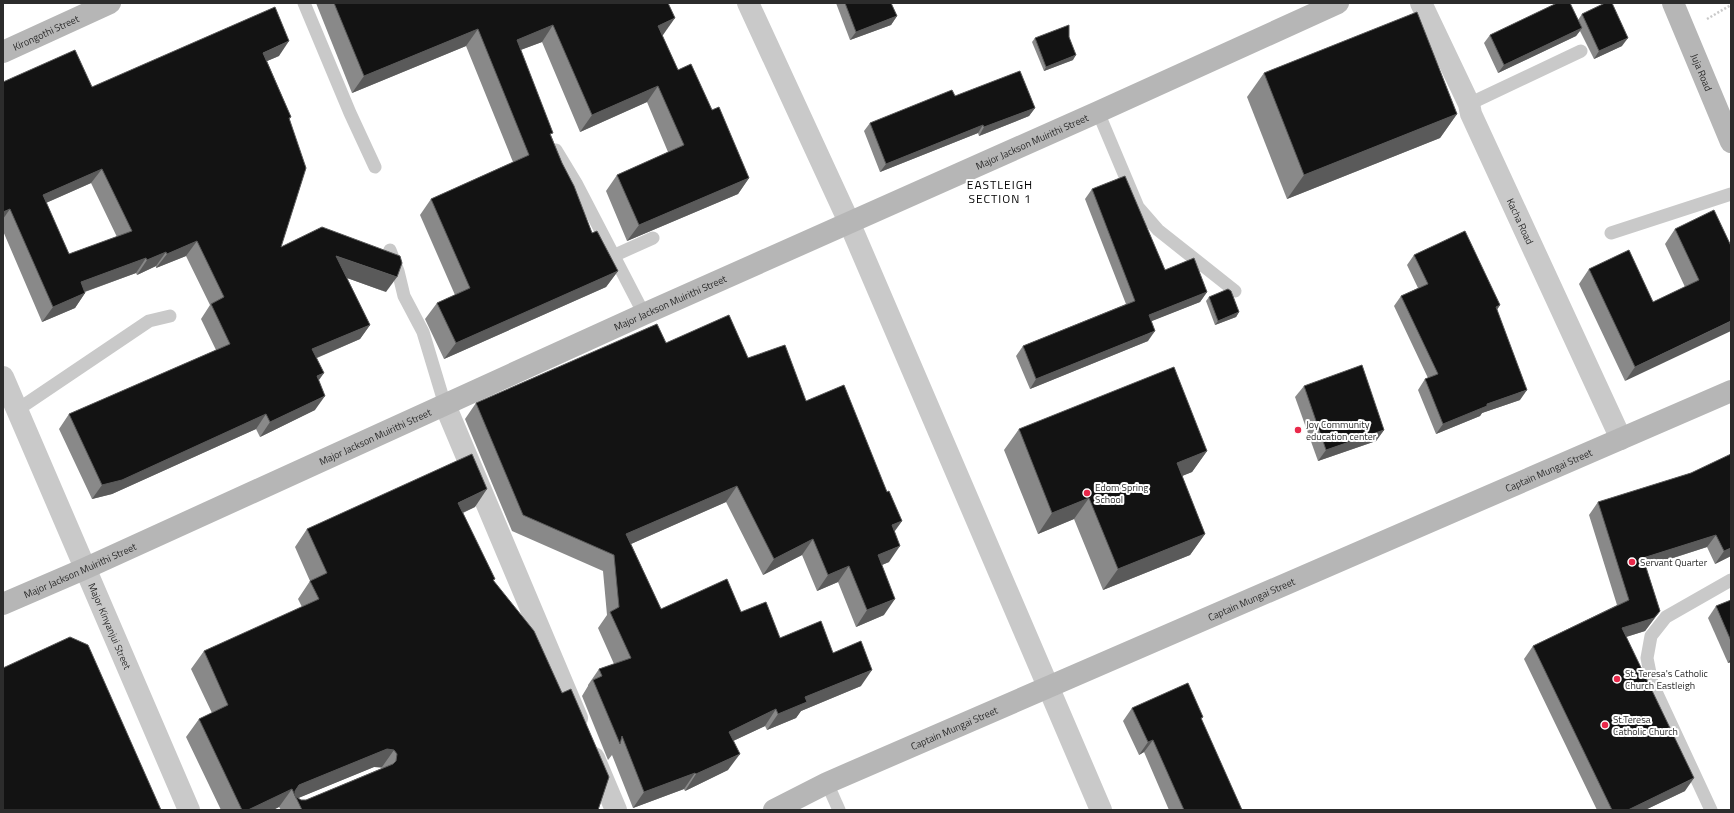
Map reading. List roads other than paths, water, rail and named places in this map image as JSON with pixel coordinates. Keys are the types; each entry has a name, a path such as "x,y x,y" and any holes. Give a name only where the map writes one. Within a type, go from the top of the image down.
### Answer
{"street":[{"name":"Kirongothi Street","path":"3,52 110,3"},
{"path":"748,3 849,222 1101,810"},
{"name":"Major Jackson Muirithi Street","path":"3,604 84,569 644,314 1098,112 1338,3"},
{"name":"Kacha Road","path":"1421,3 1469,104 1471,114 1621,439"},
{"name":"Juja Road","path":"1673,3 1731,142"},
{"name":"Major Kinyanjui Street","path":"3,377 84,569 189,810"},
{"name":"Captain Mungai Street","path":"774,810 828,784 1731,391"},
{"path":"445,405 616,810"}],"lane":[{"path":"304,3 350,113 375,168"},
{"path":"1469,104 1581,51"},
{"path":"1098,112 1138,207 1158,230 1235,291"},
{"path":"556,150 576,183 644,314"},
{"path":"1611,233 1731,194"},
{"path":"613,256 653,238"},
{"path":"390,250 398,271 404,296 423,332 445,405"},
{"path":"17,410 150,321 170,316"},
{"path":"1711,810 1652,683 1647,658 1650,636 1666,617 1731,580"},
{"path":"828,784 839,810"}],"place":[{"name":"Joy Community education center","path":"1298,430"},
{"name":"Edom Spring School","path":"1087,493"},
{"name":"Servant Quarter","path":"1632,562"},
{"name":"St. Teresa's Catholic Church Eastleigh","path":"1617,679"},
{"name":"St.Teresa Catholic Church","path":"1605,725"}],"district":[{"name":"EASTLEIGH SECTION 1","path":"1000,191"}]}
